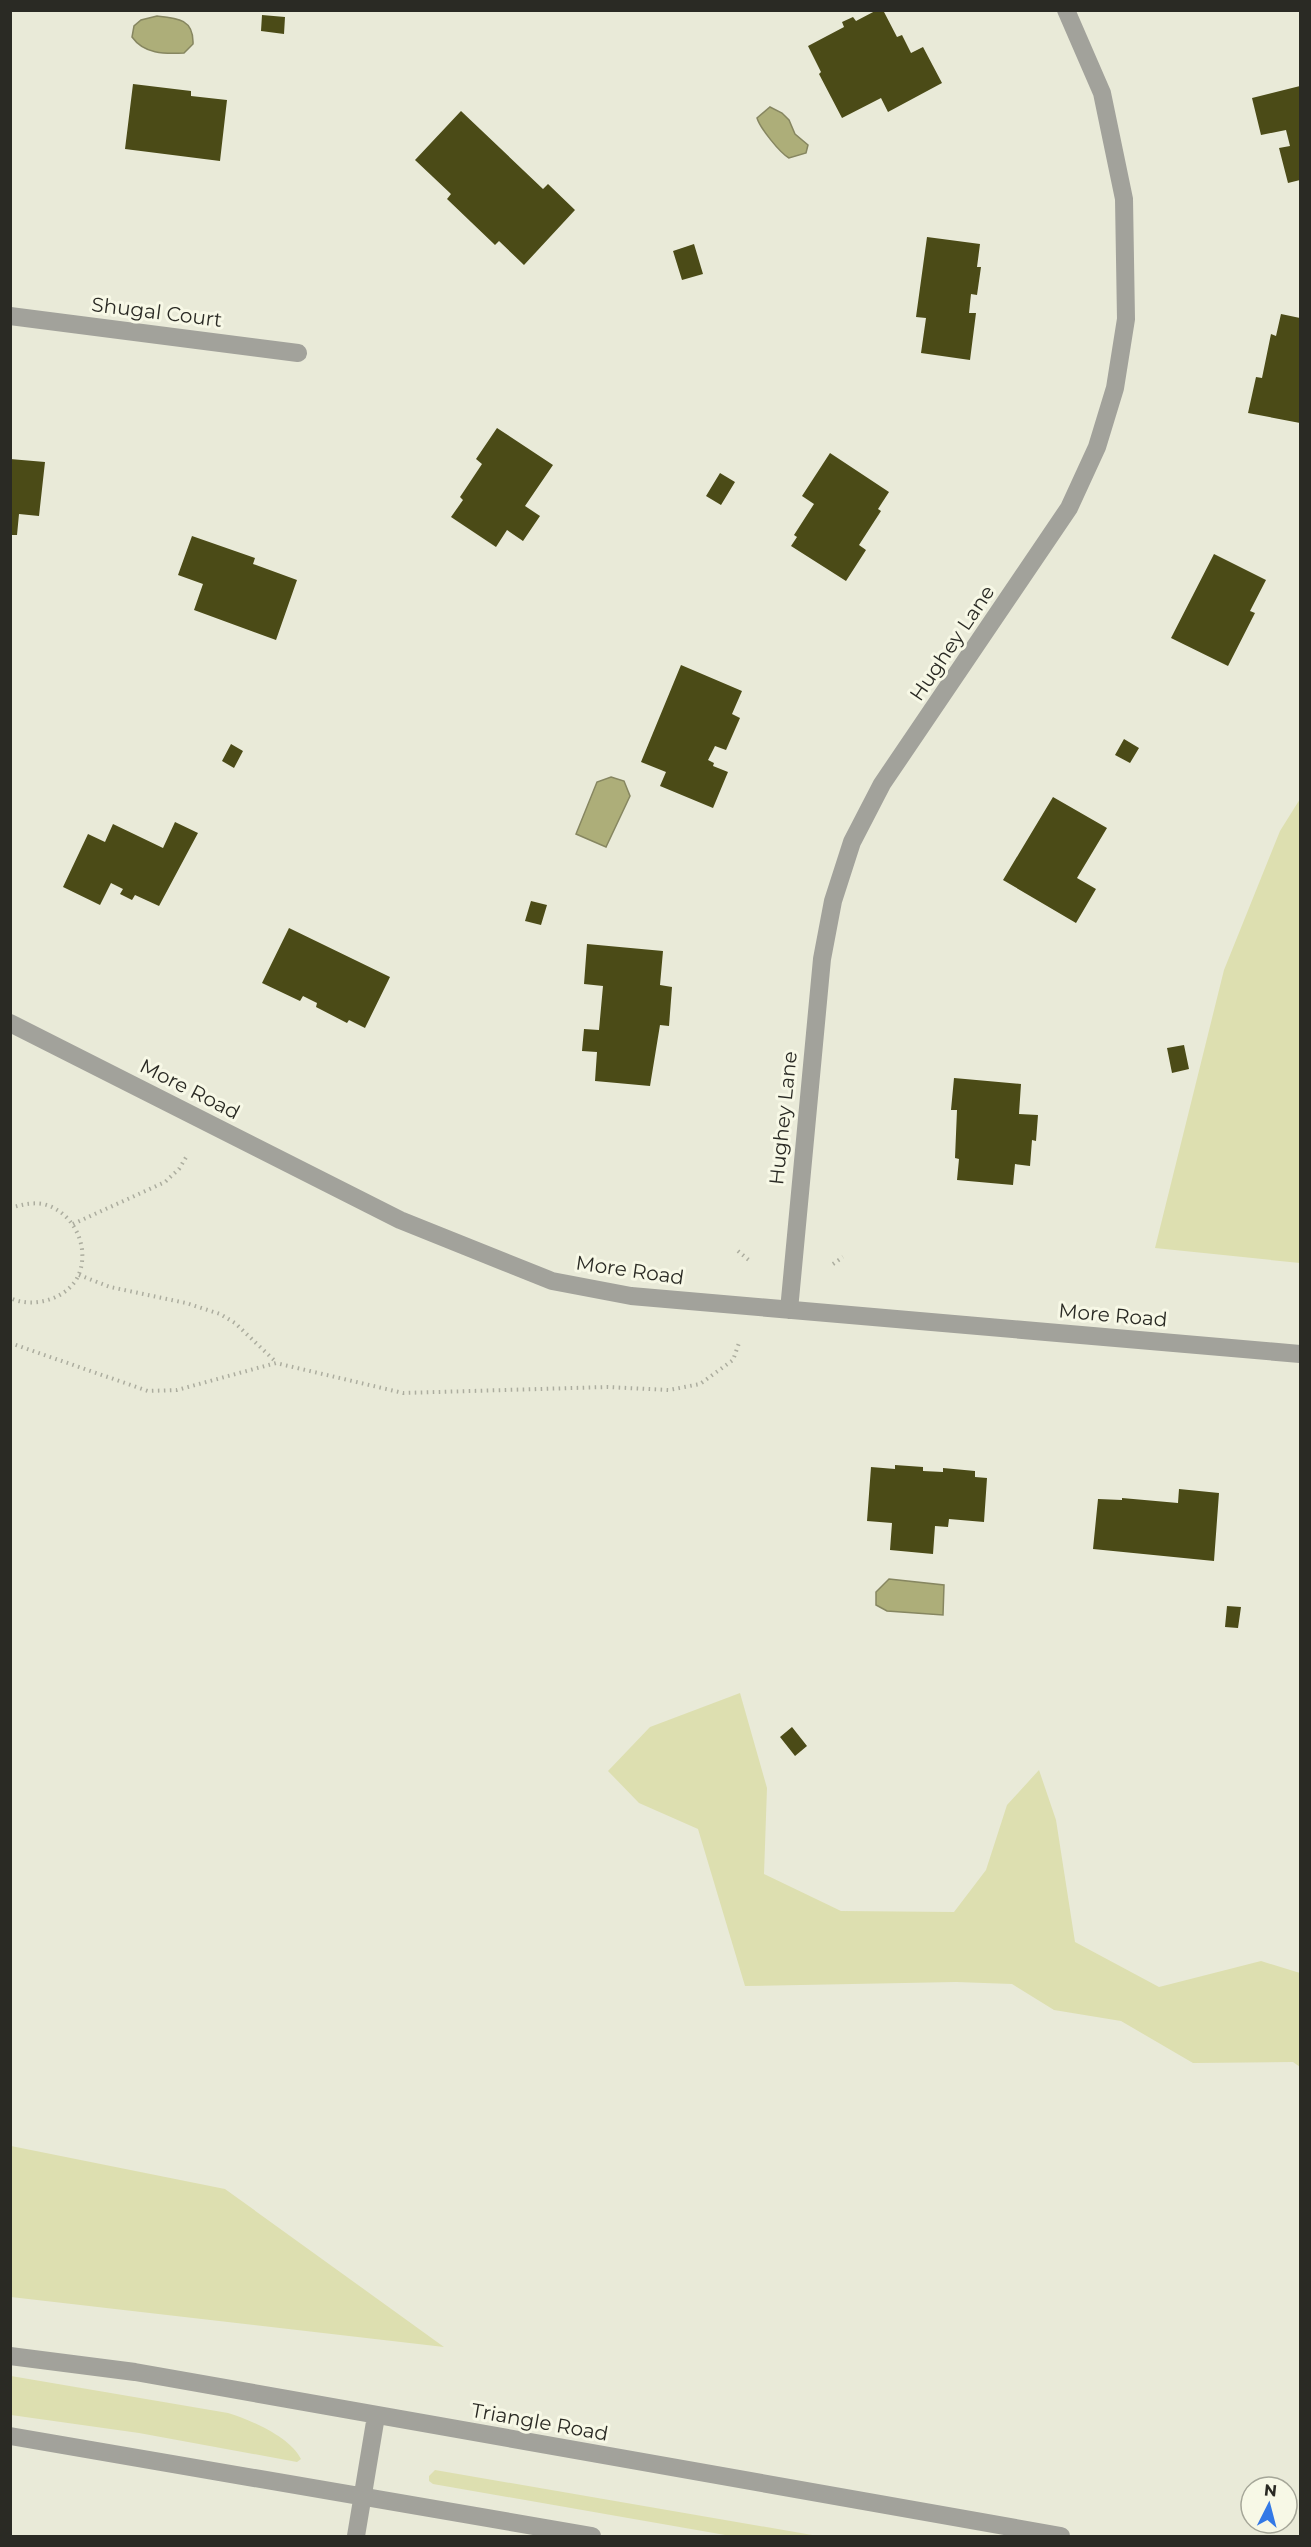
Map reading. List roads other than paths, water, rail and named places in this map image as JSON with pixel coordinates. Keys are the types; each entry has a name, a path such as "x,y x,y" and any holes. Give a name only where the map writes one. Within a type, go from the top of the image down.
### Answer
{"street":[{"name":"Hughey Lane","path":"789,1310 822,959 833,901 852,842 882,784 1070,507 1097,447 1115,388 1126,319 1124,199 1102,93 1066,10"},
{"name":"Shugal Court","path":"10,315 298,352"},
{"name":"More Road","path":"10,1023 400,1220 552,1281 631,1296 1300,1354"},
{"name":"Triangle Road","path":"10,2356 135,2372 1061,2536"},
{"path":"356,2536 376,2416"},
{"path":"10,2436 592,2536"}]}
